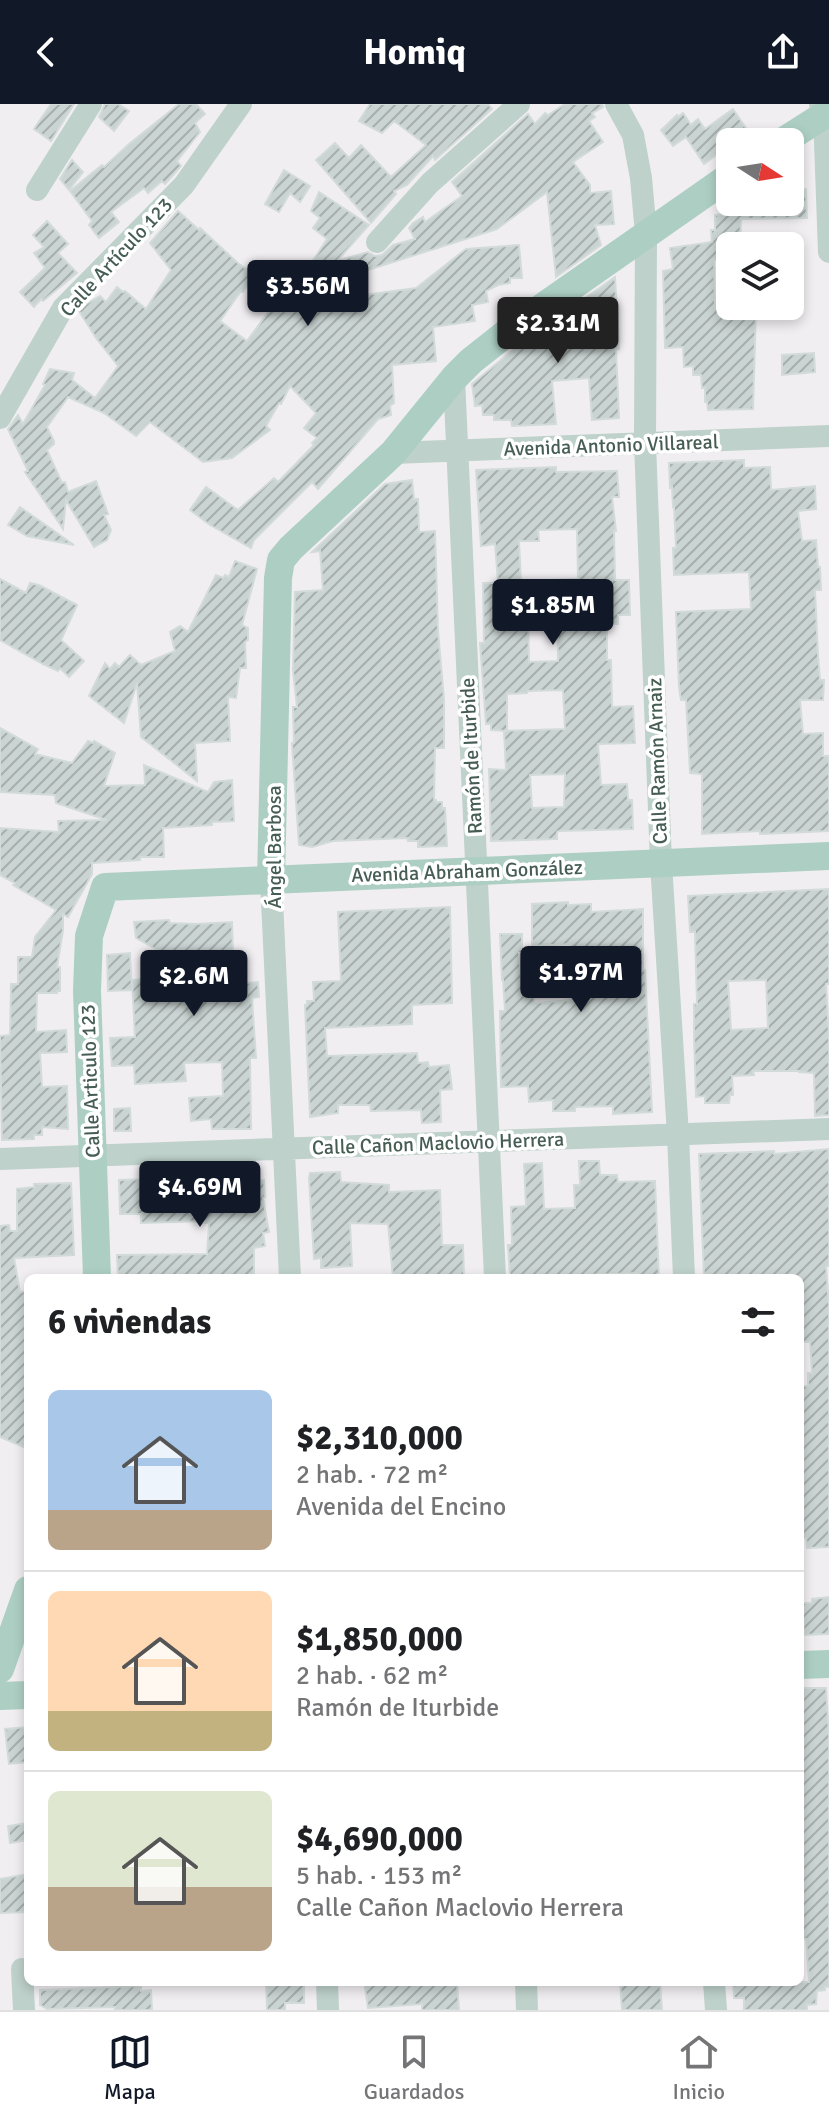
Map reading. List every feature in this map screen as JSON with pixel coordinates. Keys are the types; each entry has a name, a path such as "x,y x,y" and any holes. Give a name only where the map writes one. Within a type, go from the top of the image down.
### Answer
{"main road":[{"path":"800,128 824,110"},
{"path":"393,453 471,361 514,327 716,186"},
{"name":"Ángel Barbosa","path":"271,880 278,578 281,560 393,453"},
{"name":"Avenida Abraham González","path":"105,887 829,856"},
{"name":"Calle Articulo 123","path":"97,1274 87,991 89,936 105,887"},
{"path":"0,1669 24,1601"},
{"path":"804,1665 829,1664"},
{"path":"0,1696 24,1695"}],"street":[{"path":"37,190 91,104"},
{"name":"Calle Artículo 123","path":"0,418 63,308 184,185 241,104"},
{"path":"377,242 430,183 519,104"},
{"name":"Calle Ramón Arnaiz","path":"616,104 633,135 646,234 645,443 661,863 684,1274"},
{"path":"824,110 829,252"},
{"name":"Ramón de Iturbide","path":"454,378 495,1274"},
{"name":"Avenida Antonio Villareal","path":"393,453 829,436"},
{"name":"Ángel Barbosa","path":"271,880 290,1274"},
{"name":"Calle Cañon Maclovio Herrera","path":"0,1159 829,1129"},
{"path":"17,1969 24,2010"},
{"path":"327,1986 328,2010"},
{"path":"526,1986 527,2010"},
{"path":"714,1986 716,2010"}],"building":[{"path":"51,104 74,104 51,141 34,129"},
{"path":"105,104 118,104 129,111 114,131 99,117"},
{"path":"179,104 196,104 205,114 195,123 200,132 177,161 181,166 165,184 162,181 148,193 144,188 111,212 119,222 99,238 89,225 92,221 70,191 102,165 104,167"},
{"path":"370,104 488,104 492,109 435,160 433,156 407,185 394,191 396,194 371,223 316,160 335,143 349,158 361,145 391,177 426,145 394,121 382,133 359,121"},
{"path":"565,104 602,104 603,107 592,113 595,117 589,121 603,142 573,162 590,185 590,193 611,191 614,224 595,225 601,245 556,277 547,192 497,229 302,291 304,303 416,288 466,249 519,245 522,278 510,278 510,283 486,291 488,302 472,305 475,321 433,327 436,361 392,365 394,403 390,406 391,415 378,419 318,489 312,482 254,540 251,548 190,510 206,487 238,510 274,478 278,482 314,445 312,443 317,438 304,428 316,413 290,386 266,426 270,430 232,458 203,462 150,422 136,436 104,413 68,397 47,427 54,444 47,450 68,492 96,481 111,530 107,540 94,547 66,500 63,529 25,472 28,471 8,429 18,415 23,424 45,385 50,369 74,373 72,380 95,398 118,366 79,311 100,296 106,302 117,287 146,309 171,270 150,243 178,211 254,274 220,321 247,341 286,288 281,286 288,270 306,275 327,239 313,228 320,218 311,211 319,192 369,225 337,261 368,252 375,256 382,255 393,245 415,239 409,228 413,223 423,217 425,222 462,196 452,182 528,114 535,124 545,113 548,115"},
{"path":"733,109 746,128 716,128 716,155 704,164 686,137 673,146 661,130 683,113 691,125 698,119 705,129"},
{"path":"72,160 83,172 69,190 60,179"},
{"path":"284,170 310,186 300,202 290,193 279,212 265,204"},
{"path":"804,189 807,218 741,219 741,232 716,232 716,320 756,320 753,409 708,410 701,375 693,375 693,366 684,367 683,347 665,348 663,271 673,269 670,248 712,242 715,215 804,216"},
{"path":"47,221 68,244 58,253 77,273 34,307 20,292 45,268 34,253 44,247 33,235"},
{"path":"615,277 619,418 592,420 589,378 552,381 556,424 512,426 511,420 494,420 494,415 483,415 482,405 475,406 472,384 524,341"},
{"path":"814,353 815,372 782,375 782,355"},
{"path":"744,460 744,468 770,467 771,490 815,486 816,509 798,511 802,541 816,540 820,567 821,590 815,590 820,680 824,680 823,700 800,700 803,734 823,733 823,756 829,756 829,831 702,834 702,774 690,773 686,700 681,700 679,687 676,612 751,609 749,572 674,575 673,548 676,548 669,463"},
{"path":"556,467 556,472 617,471 619,497 612,497 616,531 615,580 629,580 630,615 618,615 618,624 607,624 607,660 611,660 612,707 633,706 635,743 598,744 601,785 627,784 628,800 632,800 633,829 559,831 557,839 491,841 489,769 506,770 504,731 491,730 491,724 486,724 480,643 484,643 483,583 498,583 495,544 481,546 476,470","holes":["577,529 578,579 521,581 519,541 539,541 538,530","557,613 558,661 529,662 528,614","563,690 565,729 507,731 507,694","565,774 564,807 532,808 530,775"]},
{"path":"412,480 414,499 418,499 419,532 435,531 444,748 435,748 434,800 442,802 442,808 445,808 447,846 418,847 418,841 408,841 408,838 333,841 312,847 299,845 292,743 293,707 297,707 293,671 295,592 323,590 320,551 312,552 385,484"},
{"path":"20,507 74,545 27,536 8,525"},
{"path":"235,561 257,569 242,625 248,628 246,668 240,668 236,698 228,697 230,741 195,743 197,781 141,737 137,683 124,723 89,696 105,663 110,669 115,663 119,667 130,655 141,665 175,651 170,632 180,626 188,632 216,575 229,577"},
{"path":"0,579 26,593 30,583 39,585 77,605 61,640 84,661 69,677 60,668 58,671 43,664 0,640"},
{"path":"0,728 38,749 35,754 72,763 88,741 94,741 115,753 104,786 145,785 144,765 208,792 214,782 232,780 234,821 163,828 164,857 92,863 92,874 68,917 63,914 57,967 60,967 60,991 37,993 36,1032 66,1030 67,1052 40,1053 42,1087 67,1086 68,1129 42,1127 42,1135 34,1135 34,1139 2,1140 0,1036 10,1035 11,984 18,984 18,957 32,957 35,937 56,910 0,875 0,828 59,832 58,821 107,820 56,803 55,795 0,792"},
{"path":"829,889 829,984 826,984 829,1115 815,1116 814,1073 753,1071 754,1075 732,1076 733,1095 730,1095 729,1103 705,1103 705,1096 696,1097 695,932 690,932 688,896","holes":["766,980 768,1028 731,1030 728,981"]},
{"path":"568,902 568,905 591,904 591,912 643,909 643,970 652,1112 613,1114 613,1106 553,1111 553,1100 529,1102 528,1086 501,1087 500,1011 505,1011 500,934 522,934 522,953 519,953 522,985 533,984 534,1003 573,1000 571,944 532,946 532,904"},
{"path":"450,907 452,1003 412,1005 412,1024 325,1028 327,1056 417,1053 418,1063 428,1062 429,1067 449,1065 452,1089 440,1090 441,1122 422,1123 421,1110 371,1111 370,1105 338,1105 338,1113 310,1117 305,1005 307,1001 314,1001 313,982 341,981 338,912"},
{"path":"169,920 170,923 196,924 232,922 234,984 258,982 259,997 252,998 256,1058 250,1058 251,1129 212,1129 211,1119 191,1121 189,1098 223,1096 222,1062 184,1063 186,1081 135,1084 134,1065 112,1066 110,1038 135,1037 132,980 168,978 159,951 136,938 134,922"},
{"path":"130,953 132,990 108,991 107,955"},
{"path":"130,1108 131,1131 114,1131 114,1109"},
{"path":"829,1149 829,1266 826,1266 829,1305 829,1547 807,1548 804,1538 804,1386 808,1386 808,1373 812,1373 810,1342 804,1342 804,1274 704,1274 699,1154 774,1151 774,1154"},
{"path":"579,1161 599,1161 600,1175 617,1175 618,1182 655,1181 659,1274 510,1274 511,1207 526,1206 524,1164 542,1163 544,1209 575,1208 574,1185 580,1185"},
{"path":"340,1172 341,1182 389,1185 389,1192 440,1190 442,1245 463,1245 464,1274 393,1274 388,1224 350,1223 352,1266 321,1268 321,1258 314,1259 310,1173"},
{"path":"213,1177 246,1178 246,1182 264,1180 263,1198 269,1232 263,1233 265,1246 254,1248 254,1274 118,1274 117,1255 207,1254 209,1223 141,1223 141,1214 120,1214 119,1180 152,1179 152,1193 179,1192 179,1198 212,1199"},
{"path":"71,1183 74,1255 14,1258 20,1292 24,1292 24,1447 0,1437 0,1226 9,1225 10,1231 17,1231 17,1189 35,1187 34,1184"},
{"path":"829,1597 829,1634 804,1635 804,1603 812,1603 812,1599"},
{"path":"804,1688 826,1688 829,1735 829,1987 817,1991 816,2004 807,2005 807,2010 744,2010 744,1998 734,1998 733,1986 804,1986 804,1982 809,1982"},
{"path":"24,1727 24,1762 9,1764 5,1729"},
{"path":"24,1824 24,1841 10,1843 8,1826"},
{"path":"24,1875 24,1912 0,1913 0,1879"},
{"path":"141,1986 141,1991 151,1990 152,2010 115,2010 115,2007 47,2009 40,2005 40,1990"},
{"path":"266,1986 304,1986 304,2003 285,2003 285,2010 267,2010"},
{"path":"365,1986 457,1986 459,2010 422,2010 422,2004 368,2008"},
{"path":"620,1986 660,1986 662,2010 622,2010"}]}
